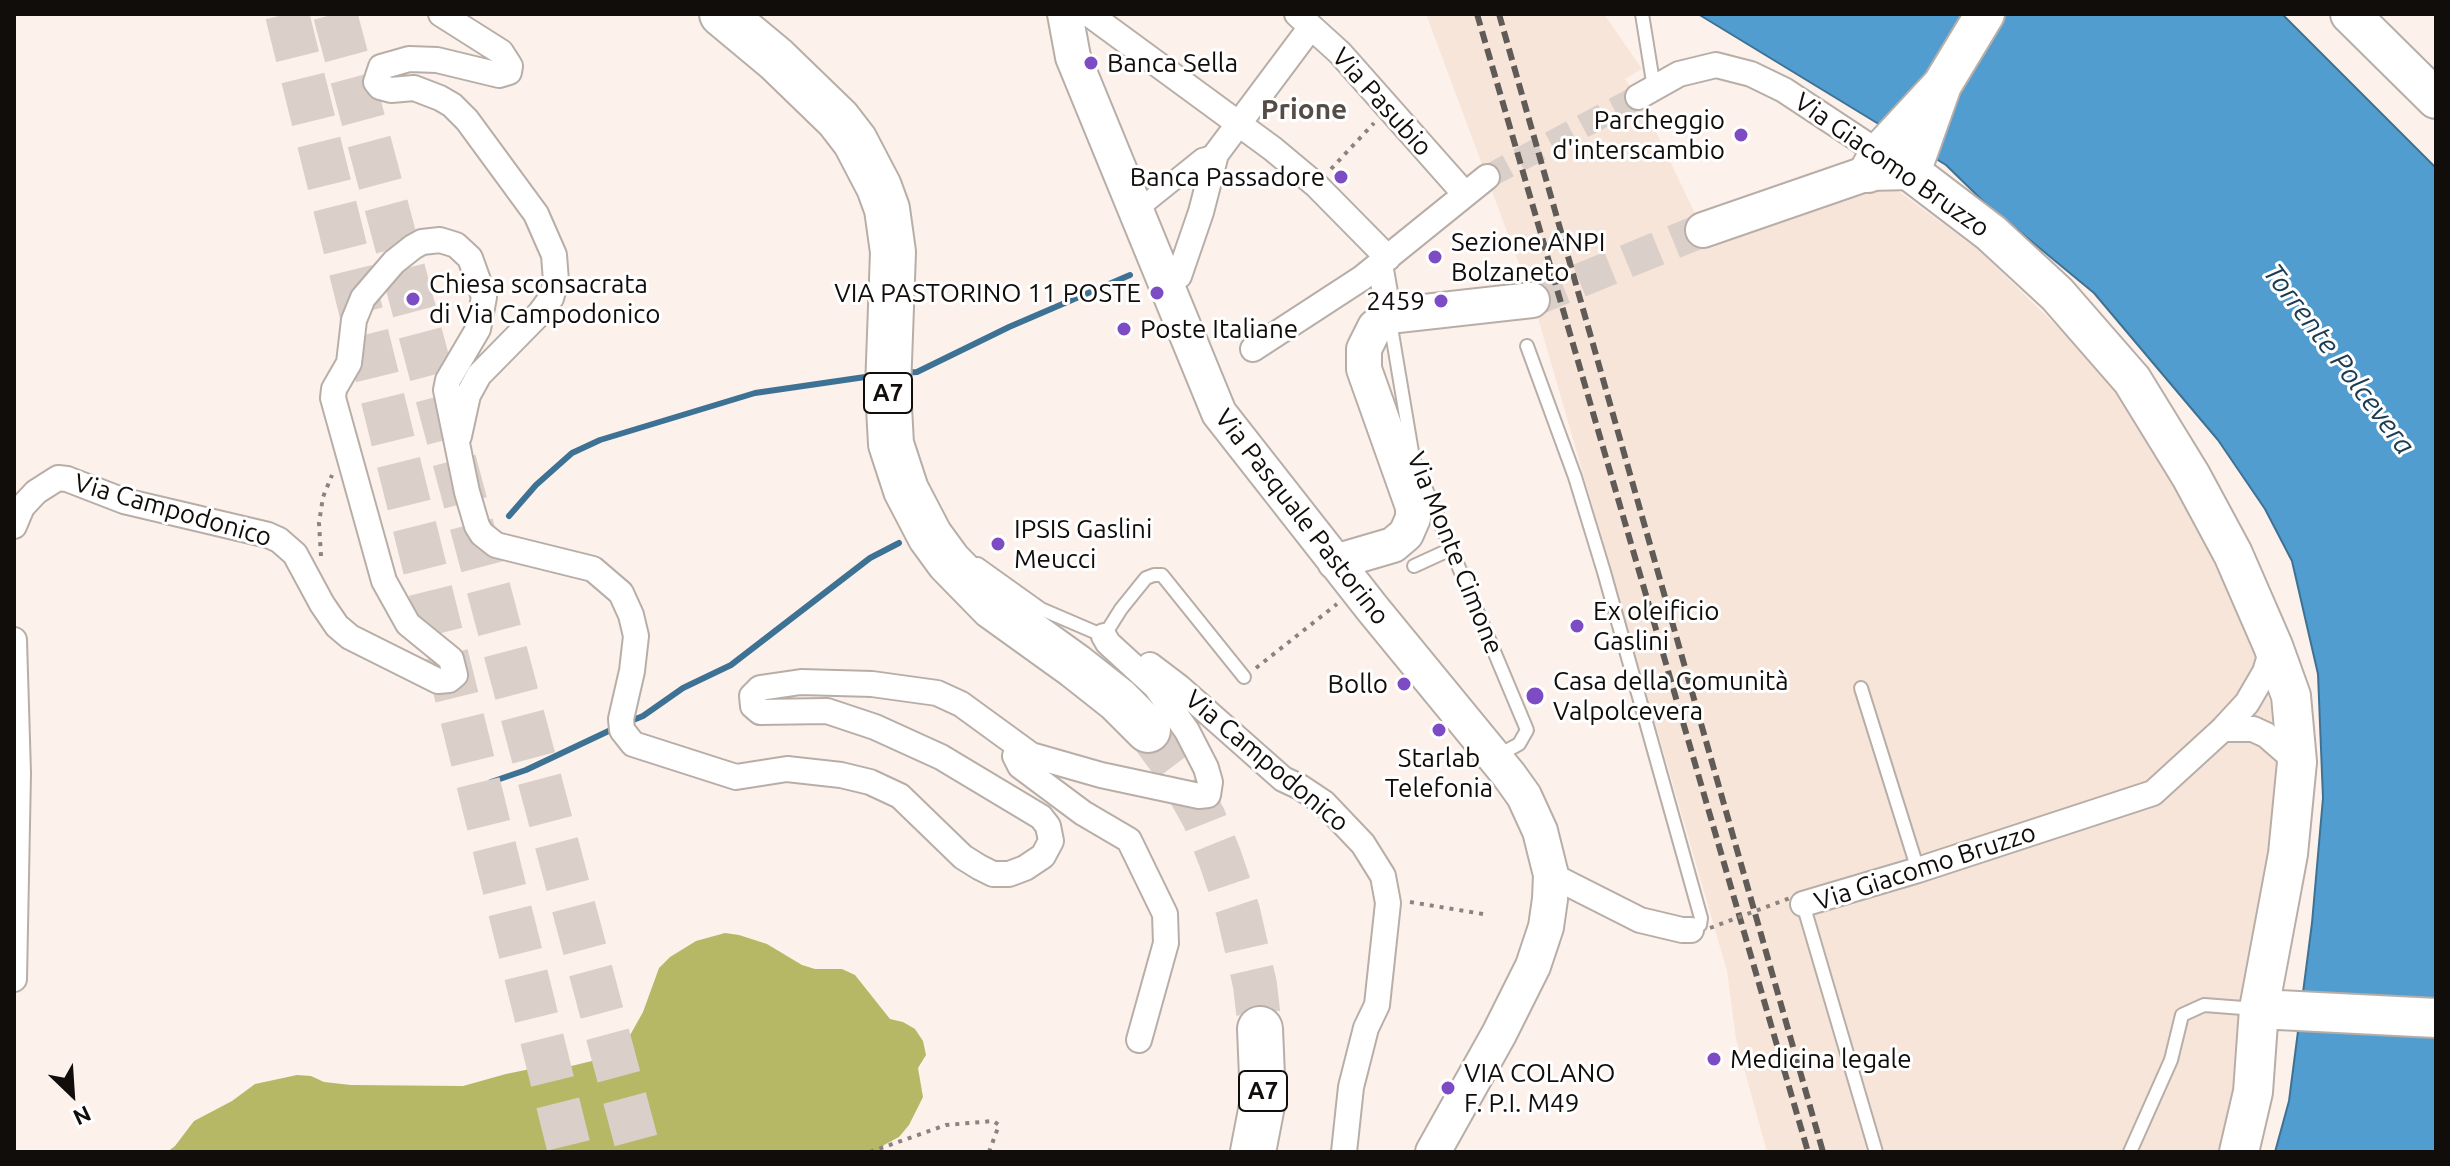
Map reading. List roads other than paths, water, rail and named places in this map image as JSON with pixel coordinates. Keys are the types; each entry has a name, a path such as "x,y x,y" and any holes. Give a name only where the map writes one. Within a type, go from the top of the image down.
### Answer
{"highway":[{"name":"A7","path":"722,14 776,59 838,119 855,141 879,187 887,209 893,252 888,389 891,444 906,490 930,536 949,562 993,607 1118,700 1148,730"},
{"name":"A7","path":"1253,1152 1263,1100 1260,1029"}],"main road":[{"name":"Via Pasquale Pastorino","path":"1065,14 1073,57 1219,413 1348,558 1356,589 1524,796 1534,814 1548,864"},
{"path":"1873,163 1942,85 1985,14"},
{"path":"2350,14 2436,99"},
{"path":"1703,230 1873,163 1916,159 1942,85"},
{"name":"Via Giacomo Bruzzo","path":"1916,159 2057,294 2132,380 2191,476 2233,554 2291,696 2297,762 2277,1010 2239,1152"},
{"path":"1348,558 1399,540 1411,526 1413,513 1364,369 1367,341 1375,327 1532,300"},
{"path":"1433,1152 1533,966 1546,927 1548,864"},
{"path":"2277,1010 2436,1018"}],"street":[{"path":"441,14 501,52 510,66 509,72 499,75 437,60 409,59 381,67 376,82 380,87 391,90 414,88 440,98 467,120 536,214 554,255 556,281 551,298 540,313 479,375 468,395 457,443"},
{"path":"1089,14 1240,122 1316,185 1384,261"},
{"path":"1164,285 1179,276 1201,212 1216,154 1240,122 1304,20"},
{"name":"Via Pasubio","path":"1304,20 1340,53 1464,193"},
{"name":"Via Giacomo Bruzzo","path":"1646,93 1679,74 1716,65 1751,74 1784,90 1873,163"},
{"path":"1135,212 1202,158 1216,154"},
{"path":"1253,349 1384,261 1487,177"},
{"name":"Via Campodonico","path":"15,520 28,499 58,478 75,480 124,501 268,535 295,554 337,626 350,637 438,681 449,680 455,675 451,659 408,624 384,581 335,408 334,389 349,363 352,329 363,298 394,262 422,242 440,240 456,245 470,258 484,297 478,329 448,380 446,390 477,526 489,540 504,547 593,569 621,593 636,636 621,719 622,730 633,744 736,777 787,769 841,775 870,782 900,796 963,857 993,874 1009,874 1043,856 1051,841 1048,826 1041,817 941,757 875,727 827,711 760,712 753,706 752,696 760,688 801,682 872,684 937,693 961,704 1025,752 1101,775 1199,796 1208,795 1210,782 1206,768 1187,731 1156,687 1104,636"},
{"name":"Via Monte Cimone","path":"1384,261 1390,322"},
{"name":"Via Campodonico","path":"1104,636 1112,637 1179,687 1283,779 1324,803 1363,844 1383,876 1388,903 1377,1005 1366,1028 1351,1087 1344,1152"},
{"path":"14,640 18,773 14,979"},
{"name":"Via Giacomo Bruzzo","path":"1797,901 1918,870 2143,797 2161,788 2247,703 2265,672 2273,646"},
{"path":"2223,729 2253,729 2266,735 2297,762"},
{"path":"1025,752 1015,756 1020,766 1083,813 1129,840 1165,914 1166,943 1139,1040"},
{"path":"1548,864 1640,920 1682,930 1700,929"}],"lane":[{"path":"1642,14 1646,93"},
{"name":"Via Monte Cimone","path":"1390,322 1413,458 1527,730 1519,744 1495,758"},
{"path":"1527,346 1587,517 1701,918 1700,929"},
{"path":"1414,566 1451,549"},
{"name":"Via Campodonico","path":"972,560 1041,609 1104,636 1146,578 1162,575 1244,677"},
{"path":"1861,688 1918,870"},
{"name":"Via Giacomo Bruzzo","path":"1797,901 1876,1152"},
{"path":"2130,1152 2171,1060 2182,1015 2204,1005 2277,1010"}],"water":[{"name":"Torrente Polcevera","path":"1698,14 2282,14 2436,168 2436,1152 2275,1152 2289,1101 2312,923 2323,798 2318,674 2292,561 2265,509 2218,440 2094,293 1985,203 1946,165"}],"waterway":[{"path":"903,373 917,372 1009,327 1130,275"},
{"path":"509,516 536,485 572,453 600,440 755,393 872,376"},
{"path":"626,723 643,716 683,688 731,665 870,558 899,543"},
{"path":"491,782 526,770 615,728"}],"tunnel":[{"path":"287,14 570,1152"},
{"path":"335,14 639,1152"},
{"path":"1487,177 1638,97"},
{"path":"1532,300 1703,230"},
{"path":"1148,730 1175,766 1204,818 1220,858 1238,911 1255,985 1260,1029"}],"railway":[{"path":"1477,14 1808,1152"},
{"path":"1499,14 1823,1152"}],"place":[{"name":"Banca Sella","path":"1091,63"},
{"name":"Parcheggio d'interscambio","path":"1741,135"},
{"name":"Banca Passadore","path":"1341,177"},
{"name":"Sezione ANPI Bolzaneto","path":"1435,257"},
{"name":"VIA PASTORINO 11 POSTE","path":"1157,293"},
{"name":"Chiesa sconsacrata di Via Campodonico","path":"413,299"},
{"name":"2459","path":"1441,301"},
{"name":"Poste Italiane","path":"1124,329"},
{"name":"IPSIS Gaslini Meucci","path":"998,544"},
{"name":"Ex oleificio Gaslini","path":"1577,626"},
{"name":"Bollo","path":"1404,684"},
{"name":"Casa della Comunità Valpolcevera","path":"1535,696"},
{"name":"Starlab Telefonia","path":"1439,730"},
{"name":"Medicina legale","path":"1714,1059"},
{"name":"VIA COLANO F. P.I. M49","path":"1448,1088"}],"district":[{"name":"Prione","path":"1304,110"}]}
